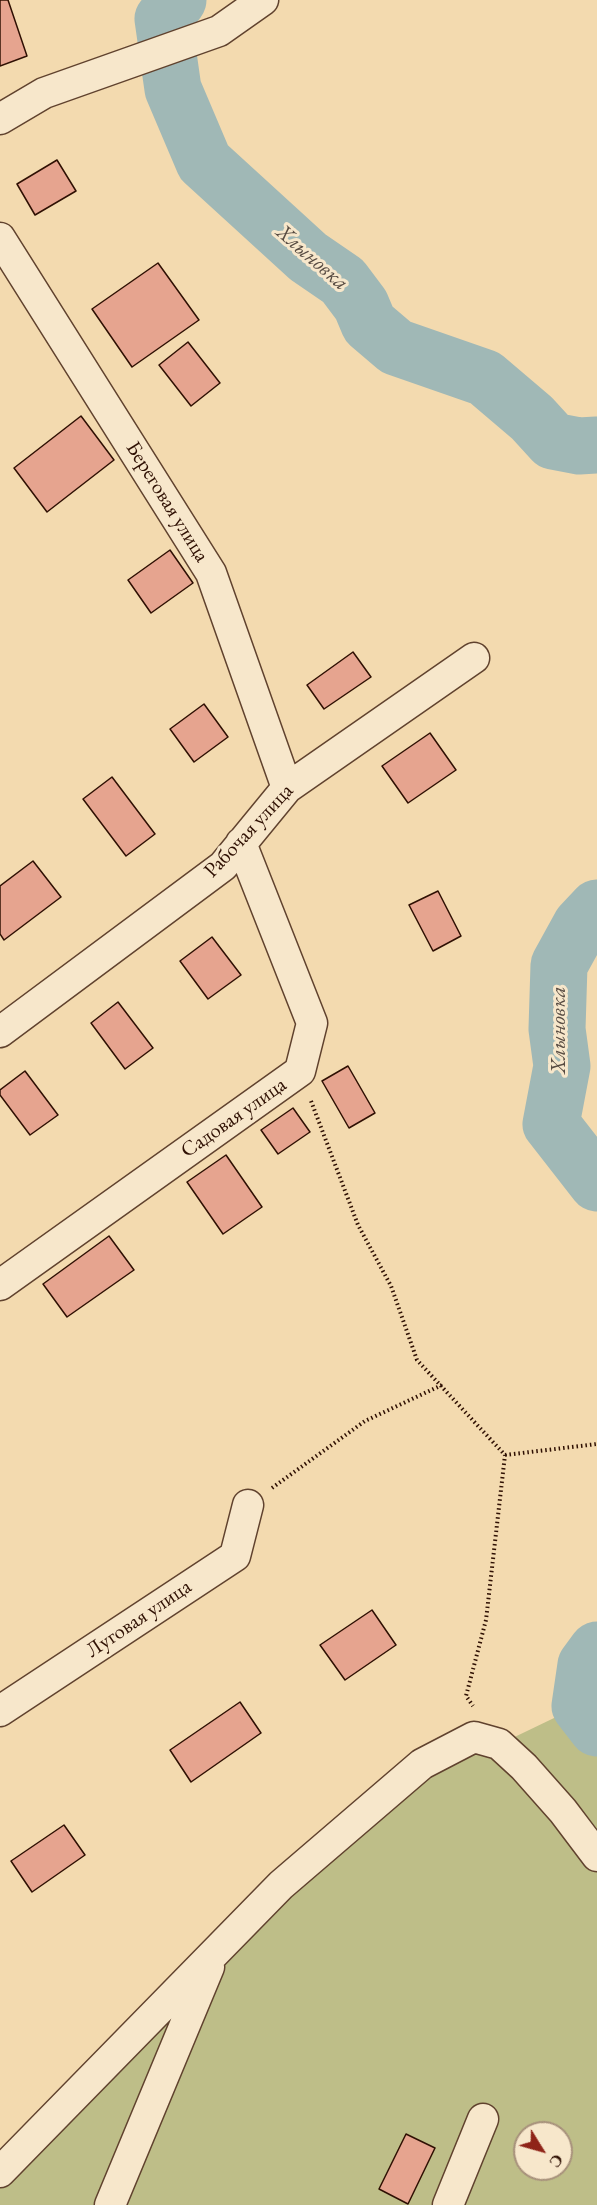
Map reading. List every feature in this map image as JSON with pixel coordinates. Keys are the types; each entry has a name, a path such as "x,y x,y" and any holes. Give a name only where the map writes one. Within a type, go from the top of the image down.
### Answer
{"street":[{"path":"0,119 44,93 219,31 263,0"},
{"name":"Береговая улица","path":"0,238 211,573 287,788"},
{"name":"Рабочая улица","path":"0,1032 223,866 287,788 474,658"},
{"name":"Садовая улица","path":"0,1285 300,1071 312,1023 241,843"},
{"name":"Луговая улица","path":"0,1711 235,1556 248,1504"},
{"path":"0,2172 281,1885 422,1764 474,1737 500,1744 563,1811 597,1856"},
{"path":"110,2205 216,1951"},
{"path":"448,2205 483,2119"}],"path":[{"path":"300,1071 358,1225 391,1286 417,1360 505,1455 486,1620 466,1696 500,1744"},
{"path":"248,1504 365,1421 442,1385"},
{"path":"505,1455 597,1444"}],"green space":[{"path":"597,1650 597,2205 0,2205 0,2172 422,1764 500,1744 579,1706 586,1665"}],"building":[{"path":"0,0 8,0 27,56 0,66"},
{"path":"57,160 76,191 35,215 17,184"},
{"path":"158,263 199,320 132,367 92,309"},
{"path":"188,342 220,383 191,406 159,365"},
{"path":"81,416 114,460 47,512 14,468"},
{"path":"170,550 193,583 151,613 128,580"},
{"path":"353,652 371,677 324,709 307,685"},
{"path":"204,704 228,737 194,762 170,729"},
{"path":"430,733 456,770 408,803 382,766"},
{"path":"112,777 155,834 126,856 83,799"},
{"path":"33,861 61,897 4,940 0,934 0,886"},
{"path":"438,891 461,936 433,951 409,905"},
{"path":"212,937 241,975 208,999 180,961"},
{"path":"118,1002 153,1048 125,1069 91,1023"},
{"path":"348,1066 375,1113 349,1128 322,1081"},
{"path":"25,1071 58,1115 30,1135 0,1095 0,1090"},
{"path":"293,1108 310,1132 278,1154 261,1130"},
{"path":"226,1155 262,1207 223,1234 187,1182"},
{"path":"109,1236 134,1270 67,1317 43,1284"},
{"path":"372,1610 396,1645 345,1680 320,1645"},
{"path":"240,1702 261,1733 191,1782 170,1750"},
{"path":"64,1825 85,1855 32,1892 11,1861"},
{"path":"406,2134 435,2148 408,2204 379,2189"}],"waterway":[{"name":"Хлыновка","path":"178,0 163,19 173,89 204,162 308,257 343,281 361,305 369,324 396,347 485,378 532,418 553,441 579,446 597,445"},
{"name":"Хлыновка","path":"597,908 581,925 559,965 557,1029 562,1066 551,1124 597,1183"},
{"name":"Хлыновка","path":"597,1650 586,1665 580,1706 597,1728"}]}
